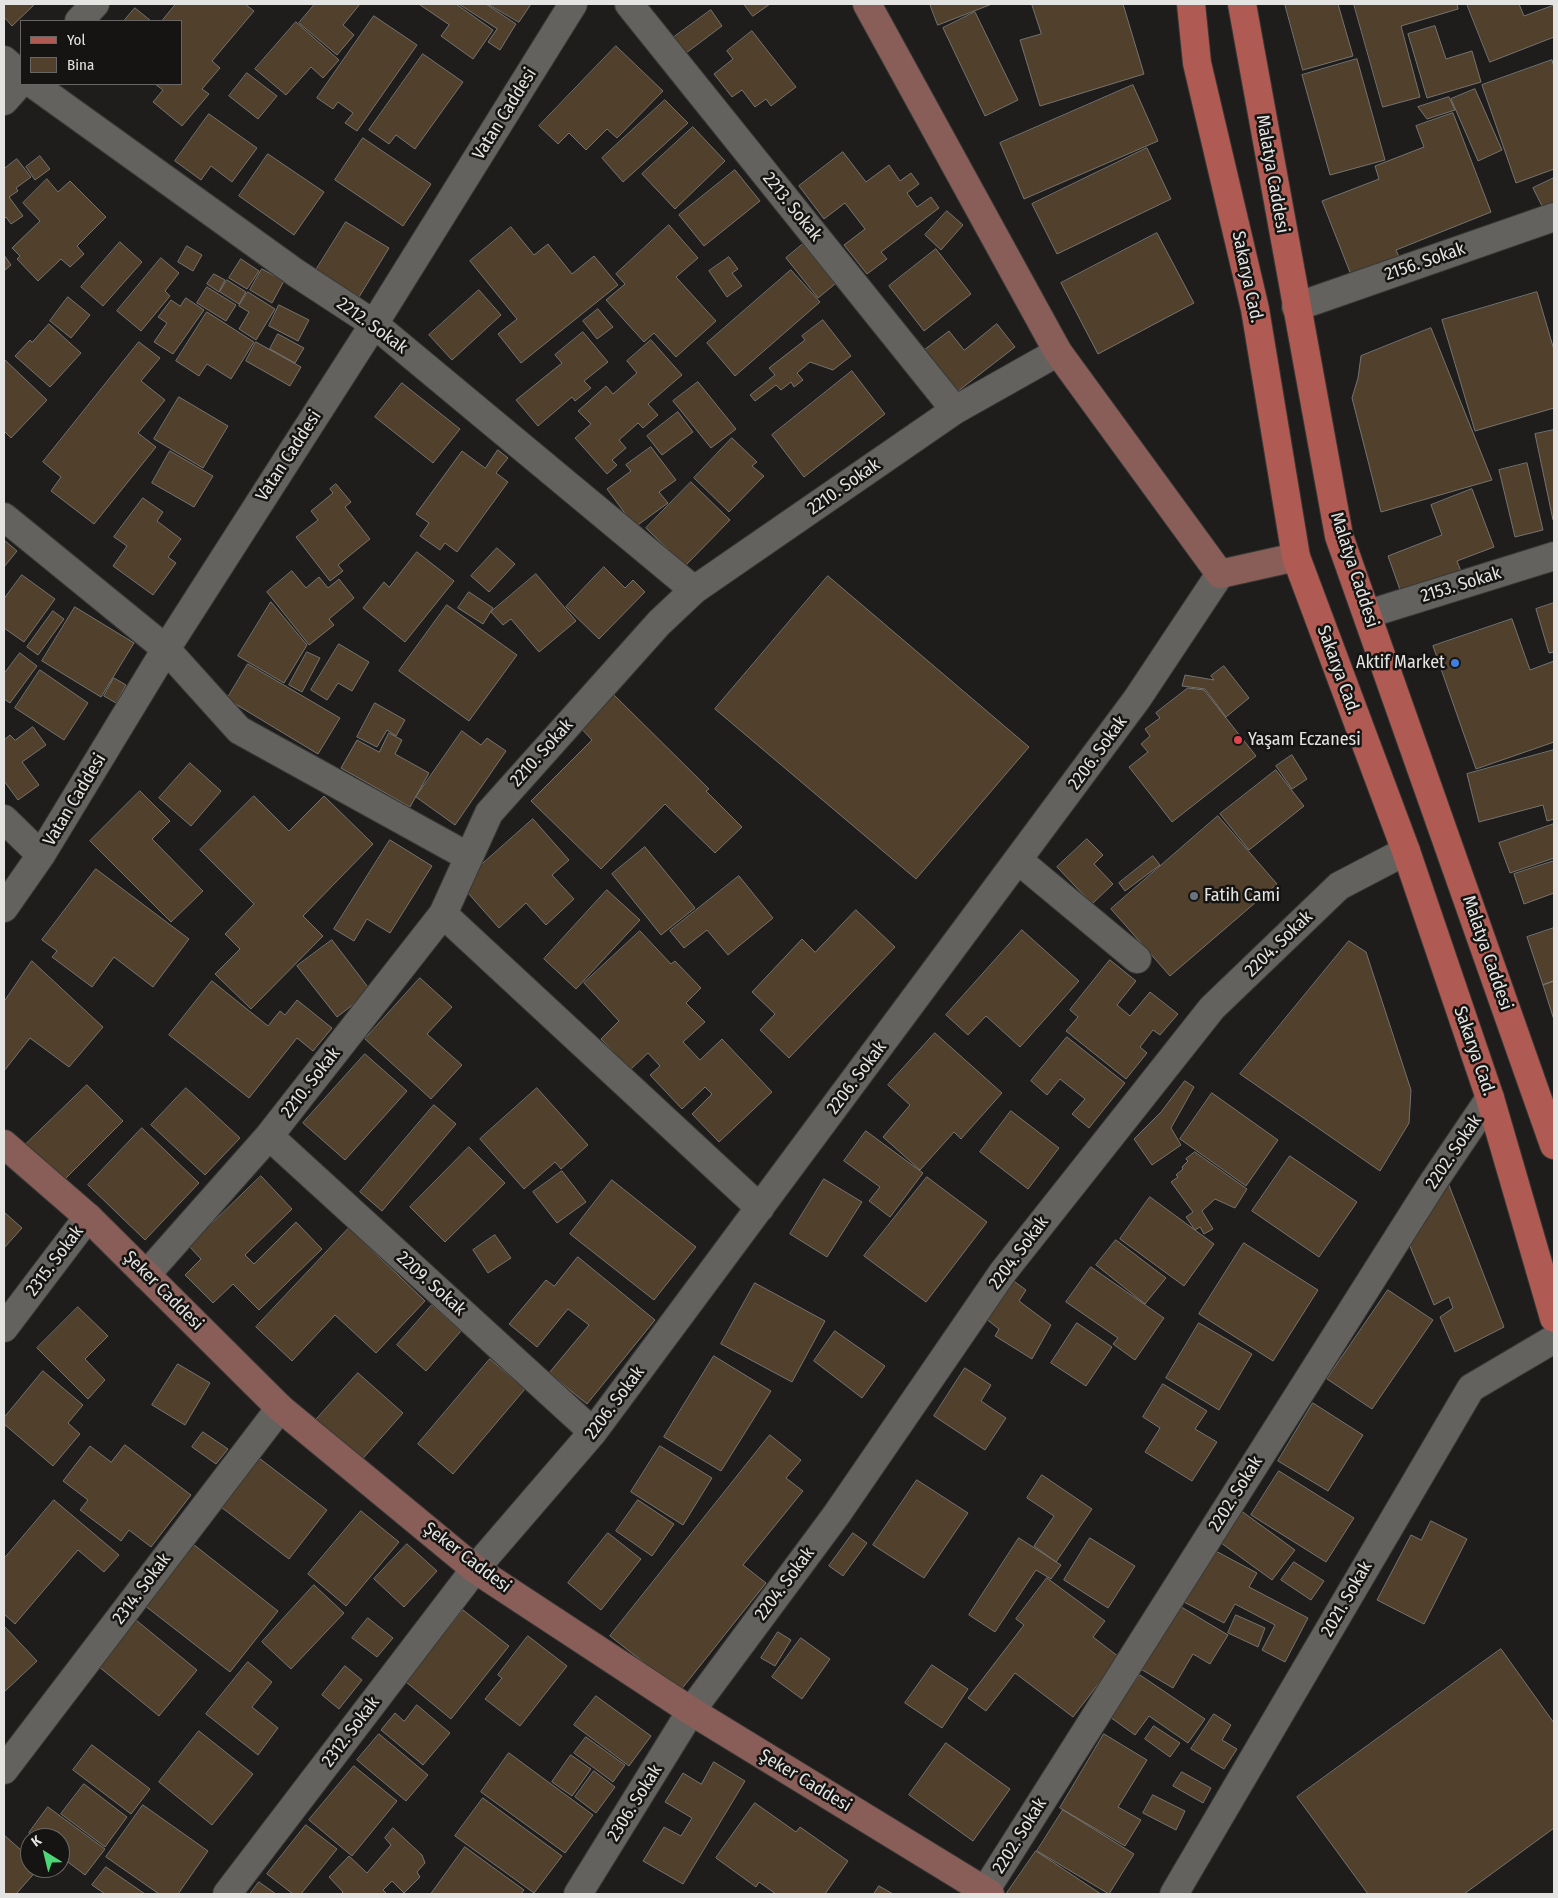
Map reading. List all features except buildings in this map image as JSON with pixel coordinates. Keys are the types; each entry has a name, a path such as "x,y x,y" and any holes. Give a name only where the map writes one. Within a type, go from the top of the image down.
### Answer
{"main road":[{"name":"Sakarya Cad.","path":"1191,4 1198,63 1255,309 1296,557 1406,851 1490,1098 1554,1318"},
{"name":"Malatya Caddesi","path":"1242,4 1339,536 1554,1145"}],"street":[{"path":"80,20 95,4"},
{"name":"Vatan Caddesi","path":"4,908 41,855 166,649 374,324 573,4"},
{"name":"2213. Sokak","path":"629,4 955,410"},
{"path":"868,4 1058,352 1220,574 1296,557"},
{"path":"4,60 20,74"},
{"path":"4,102 20,83"},
{"name":"2212. Sokak","path":"34,85 296,273 374,324 694,590"},
{"name":"2156. Sokak","path":"1296,306 1554,217"},
{"name":"2210. Sokak","path":"146,1275 269,1136 443,914 489,813 659,623 694,590 955,410 1058,352"},
{"path":"4,517 166,649 239,730 469,857"},
{"name":"2153. Sokak","path":"1368,614 1554,556"},
{"name":"2206. Sokak","path":"476,1569 593,1432 1137,700 1220,574"},
{"path":"4,819 41,855"},
{"name":"2204. Sokak","path":"691,1711 837,1514 1003,1272 1212,1008 1339,886 1406,851"},
{"path":"1018,860 1137,959"},
{"path":"443,914 760,1208"},
{"name":"2202. Sokak","path":"987,1893 1432,1184 1490,1098"},
{"name":"2209. Sokak","path":"269,1136 593,1432"},
{"name":"Şeker Caddesi","path":"4,1144 88,1217 280,1408 476,1569 691,1711 987,1893"},
{"name":"2315. Sokak","path":"4,1328 88,1217"},
{"name":"2021. Sokak","path":"1174,1894 1471,1388 1554,1339"},
{"name":"2314. Sokak","path":"4,1770 280,1408"},
{"name":"2312. Sokak","path":"227,1894 476,1569"},
{"name":"2306. Sokak","path":"578,1894 691,1711"}],"place":[{"name":"Aktif Market","path":"1455,663"},
{"name":"Yaşam Eczanesi","path":"1238,740"},
{"name":"Fatih Cami","path":"1194,896"}]}
